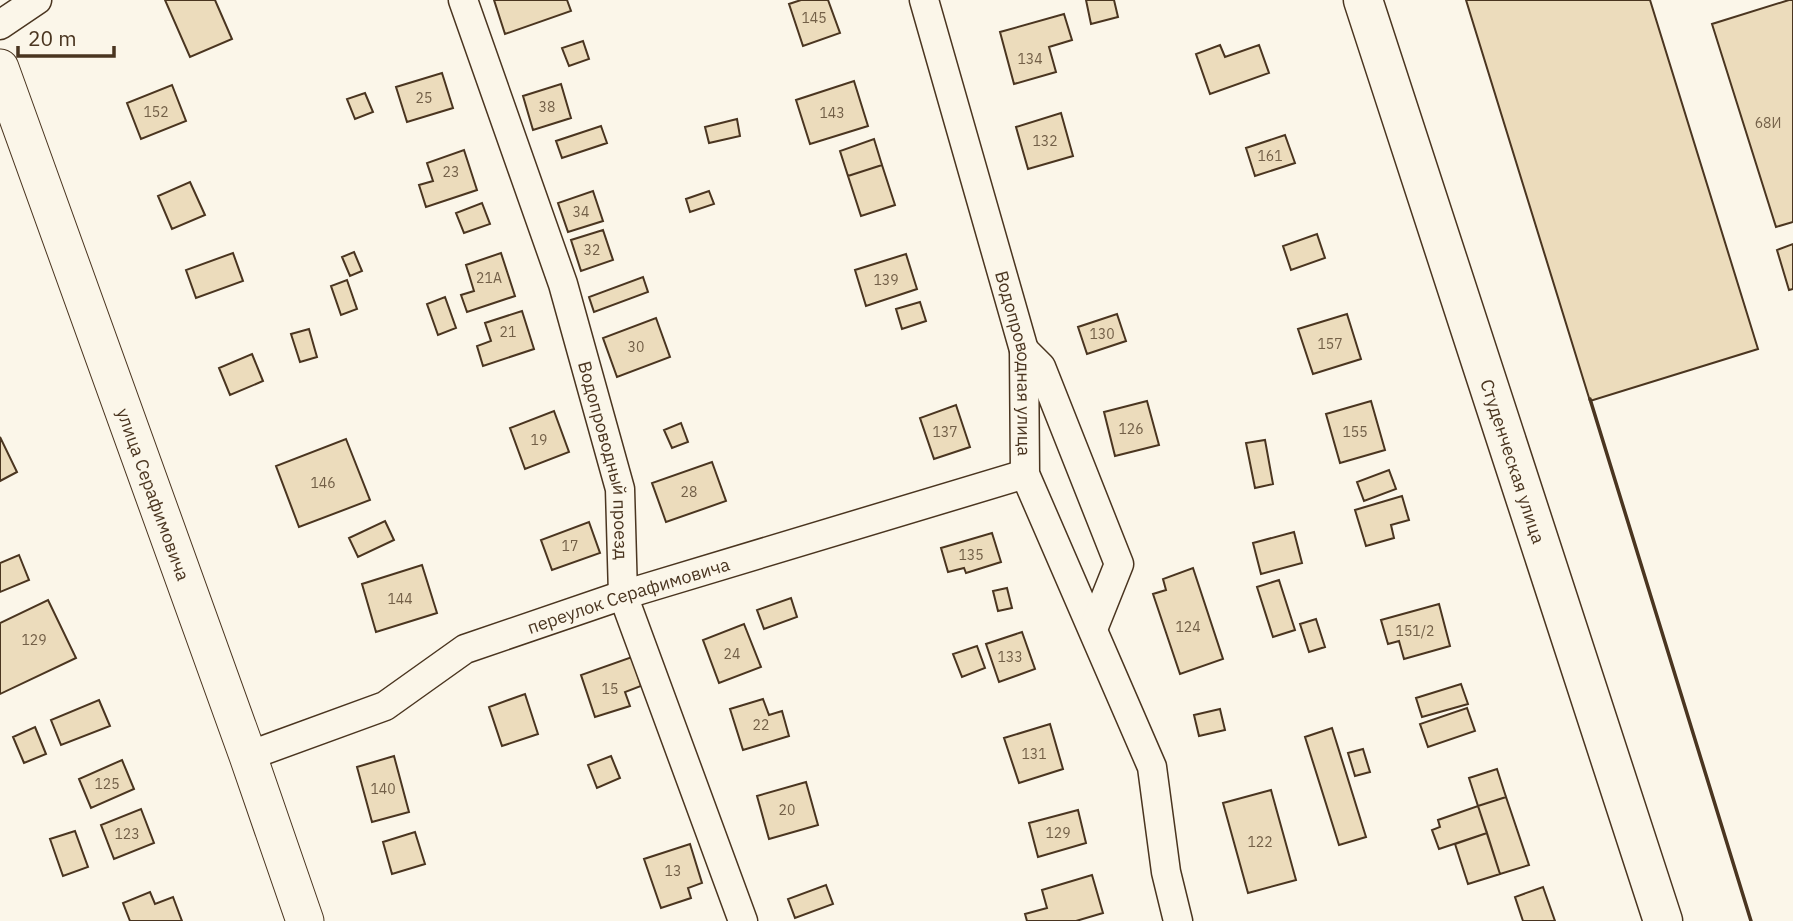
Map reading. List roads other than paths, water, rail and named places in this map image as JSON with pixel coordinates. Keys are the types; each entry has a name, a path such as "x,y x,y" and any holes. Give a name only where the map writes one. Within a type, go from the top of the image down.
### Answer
{"main road":[{"name":"Студенческая улица","path":"1363,0 1662,921"}],"street":[{"path":"0,25 37,0"},
{"name":"Водопроводный проезд","path":"463,0 563,284 620,489 623,595 743,921"},
{"name":"Водопроводная улица","path":"923,0 1024,350 1025,474 1152,766 1166,872 1178,921"},
{"name":"улица Серафимовича","path":"0,68 305,921"},
{"path":"1024,350 1041,367 1119,564 1093,629"},
{"name":"переулок Серафимовича","path":"248,756 385,706 465,649 623,595 1025,474"}]}
